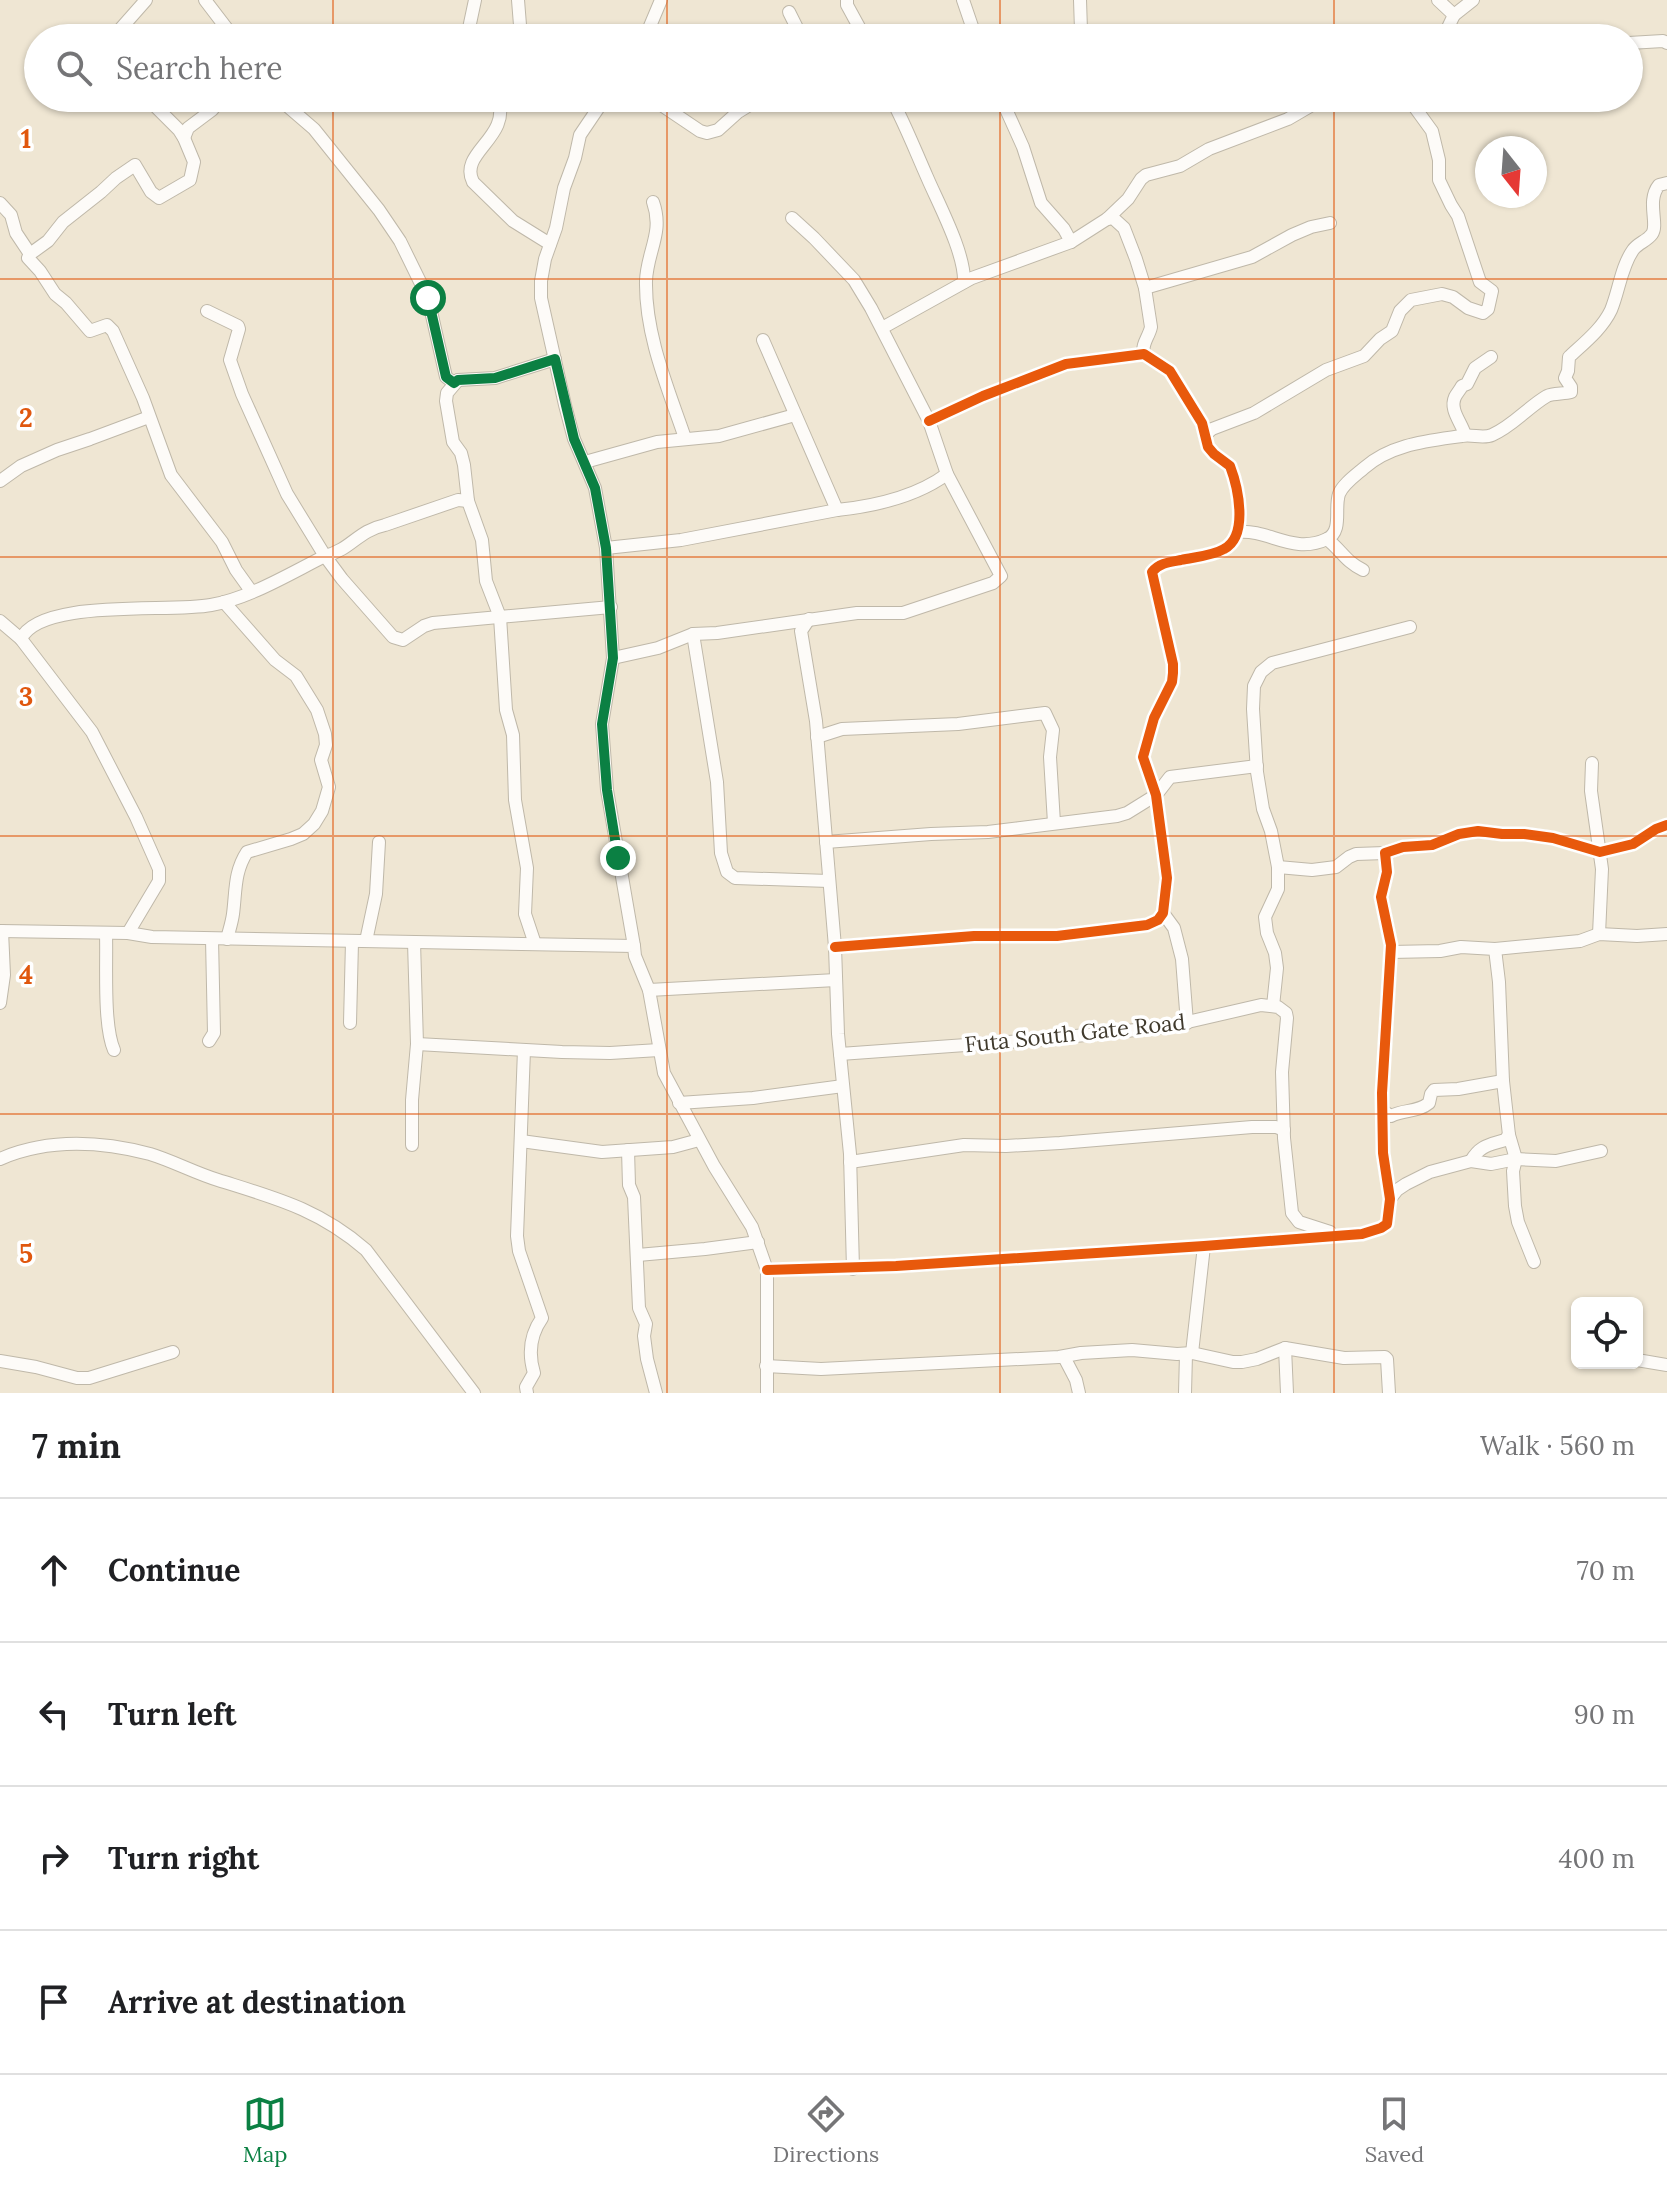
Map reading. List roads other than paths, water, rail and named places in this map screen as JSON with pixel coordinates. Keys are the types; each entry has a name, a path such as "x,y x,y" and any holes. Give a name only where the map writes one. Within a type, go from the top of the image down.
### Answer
{"street":[{"path":"125,24 146,0"},
{"path":"205,0 223,24"},
{"path":"470,24 475,0"},
{"path":"518,0 520,24"},
{"path":"651,24 661,0"},
{"path":"847,0 857,24"},
{"path":"963,0 971,24"},
{"path":"1080,0 1081,24"},
{"path":"1438,0 1454,15"},
{"path":"1451,24 1454,15 1473,0"},
{"path":"789,12 795,24"},
{"path":"1643,42 1667,43"},
{"path":"161,112 184,138 193,157 195,166 190,180 159,198 151,192 135,165 63,222 48,241 28,258 55,294 90,331 107,325 111,327 171,475 222,542 251,591"},
{"path":"184,138 186,131 209,112"},
{"path":"294,112 319,135 400,241 428,298 446,377 454,383 458,380 495,378 555,359"},
{"path":"501,112 497,130 477,153 470,175 473,182 513,221 550,244"},
{"path":"596,112 580,135 564,188 556,228 545,259 541,298 571,428 595,488 606,548 613,658 602,724 607,790 635,956 649,990 664,1073 699,1140 744,1212 767,1270 767,1393"},
{"path":"672,112 707,133 718,130 738,112"},
{"path":"899,112 953,238 964,268 964,282"},
{"path":"1007,112 1023,147 1041,203 1071,242"},
{"path":"882,328 972,278 1071,242 1107,219 1128,199 1146,175 1180,166 1209,149 1300,112"},
{"path":"1205,435 1212,429 1270,406 1326,370 1364,356 1392,331 1400,311 1411,300 1442,294 1483,313 1488,309 1492,291 1480,282 1458,216 1439,180 1439,160 1432,131 1418,112"},
{"path":"174,125 195,122"},
{"path":"1238,532 1251,531 1287,544 1302,545 1327,539 1336,529 1340,492 1371,462 1402,446 1465,435 1489,436 1519,419 1550,394 1571,392 1565,378 1569,357 1592,336 1609,314 1631,252 1654,230 1654,192 1659,185 1667,183"},
{"path":"1128,199 1124,228 1145,288 1151,327 1143,346 1144,354"},
{"path":"653,202 658,219 646,279 648,316 685,438"},
{"path":"0,203 11,215 16,233 30,254"},
{"path":"613,658 658,648 693,634 857,613 903,613 1001,576 947,474 929,421 854,280 792,218"},
{"path":"1107,219 1113,218 1124,228"},
{"path":"1145,288 1252,257 1292,235 1330,223"},
{"path":"207,311 238,326 230,360 287,494 325,556 393,637 403,640 433,623 611,607"},
{"path":"763,340 837,510"},
{"path":"835,947 974,936 1070,935 1147,925 1158,920 1163,913 1167,878 1156,795 1144,761 1144,751 1154,718 1172,682 1173,664 1152,572 1167,563 1222,550 1232,543 1238,532 1239,504 1232,472 1226,461 1208,447 1202,423 1170,371 1144,354 1066,364 929,421"},
{"path":"1465,435 1453,408 1456,396 1475,368 1491,357"},
{"path":"458,380 445,397 452,437 464,465 468,501 482,540 486,581 500,617 506,710 513,735 515,800 527,868 525,914 535,944"},
{"path":"585,462 657,442 719,436 795,415"},
{"path":"0,481 21,466 57,450 149,417"},
{"path":"606,548 681,540 862,507 905,496 937,482 947,474"},
{"path":"21,639 25,630 33,625 83,610 191,608 224,602 340,552 373,527 458,500 468,501"},
{"path":"1327,539 1350,564 1363,570"},
{"path":"224,602 265,650 296,676 317,710 325,734 326,745 321,760 329,787 322,811 303,834 247,852 235,884 233,916 227,939"},
{"path":"801,631 809,619"},
{"path":"0,621 21,639 96,739 159,869 159,881 128,933"},
{"path":"788,622 801,631 808,661 817,737 850,1162 853,1269"},
{"path":"1341,1235 1299,1222 1292,1213 1282,1072 1287,1018 1286,1013 1273,1006 1277,968 1265,917 1278,889 1278,867 1263,809 1253,694 1254,686 1266,667 1280,660 1410,627"},
{"path":"693,634 717,782 721,853 727,872 735,878 829,881"},
{"path":"817,737 842,729 958,724 1045,713 1053,730 1050,757 1054,823"},
{"path":"1592,763 1591,791 1602,869 1599,934"},
{"path":"826,842 988,832 1127,813 1156,795 1170,777 1257,766"},
{"path":"1278,867 1312,870 1336,867 1356,854 1426,847 1459,834 1478,831 1553,838 1600,852 1633,844 1667,825"},
{"path":"366,941 376,894 379,842"},
{"path":"767,1270 853,1269 1204,1246 1341,1235 1371,1231 1387,1224 1390,1199 1384,1171 1382,1093 1391,936 1381,897 1387,872 1385,853"},
{"path":"1163,913 1174,928 1179,943 1187,1023"},
{"path":"0,1003 4,975 1,931 128,933 212,939 634,946"},
{"path":"106,934 107,999 110,1040 114,1050"},
{"path":"1391,952 1440,951 1461,947 1495,949 1580,941 1599,934 1667,934"},
{"path":"209,1041 214,1033 212,939"},
{"path":"350,1023 352,942"},
{"path":"412,1145 417,1044 414,942"},
{"path":"1495,949 1503,1081 1509,1135 1516,1159 1513,1171 1516,1214 1534,1262"},
{"path":"649,990 836,980"},
{"name":"Futa South Gate Road","path":"840,1054 1166,1027 1261,1005 1273,1006"},
{"path":"417,1044 610,1053 659,1050"},
{"path":"524,1050 517,1236 519,1251 542,1318 534,1332 529,1352 534,1373 526,1387 527,1393"},
{"path":"1383,1111 1391,1116 1420,1110 1429,1103 1434,1090 1503,1081"},
{"path":"679,1103 753,1098 843,1086"},
{"path":"850,1162 964,1145 1060,1143 1227,1128 1276,1127 1284,1130"},
{"path":"1471,1161 1486,1144 1505,1140 1509,1135"},
{"path":"521,1141 587,1151 673,1147 699,1140"},
{"path":"0,1159 30,1148 97,1144 152,1155 307,1210 366,1250 474,1393"},
{"path":"628,1150 629,1185 634,1197 640,1311 646,1324 647,1359 656,1393"},
{"path":"1390,1199 1397,1190 1430,1172 1471,1161 1491,1164 1516,1159 1556,1161 1601,1151"},
{"path":"638,1255 758,1242"},
{"path":"1185,1393 1204,1246"},
{"path":"766,1366 821,1369 1064,1357 1132,1350 1242,1362 1285,1348 1344,1358 1385,1357 1389,1393"},
{"path":"1285,1348 1287,1393"},
{"path":"0,1361 77,1378 100,1376 173,1352"},
{"path":"1064,1357 1079,1393"},
{"path":"1643,1361 1667,1365"},
{"path":"73,1393 77,1378"}]}
